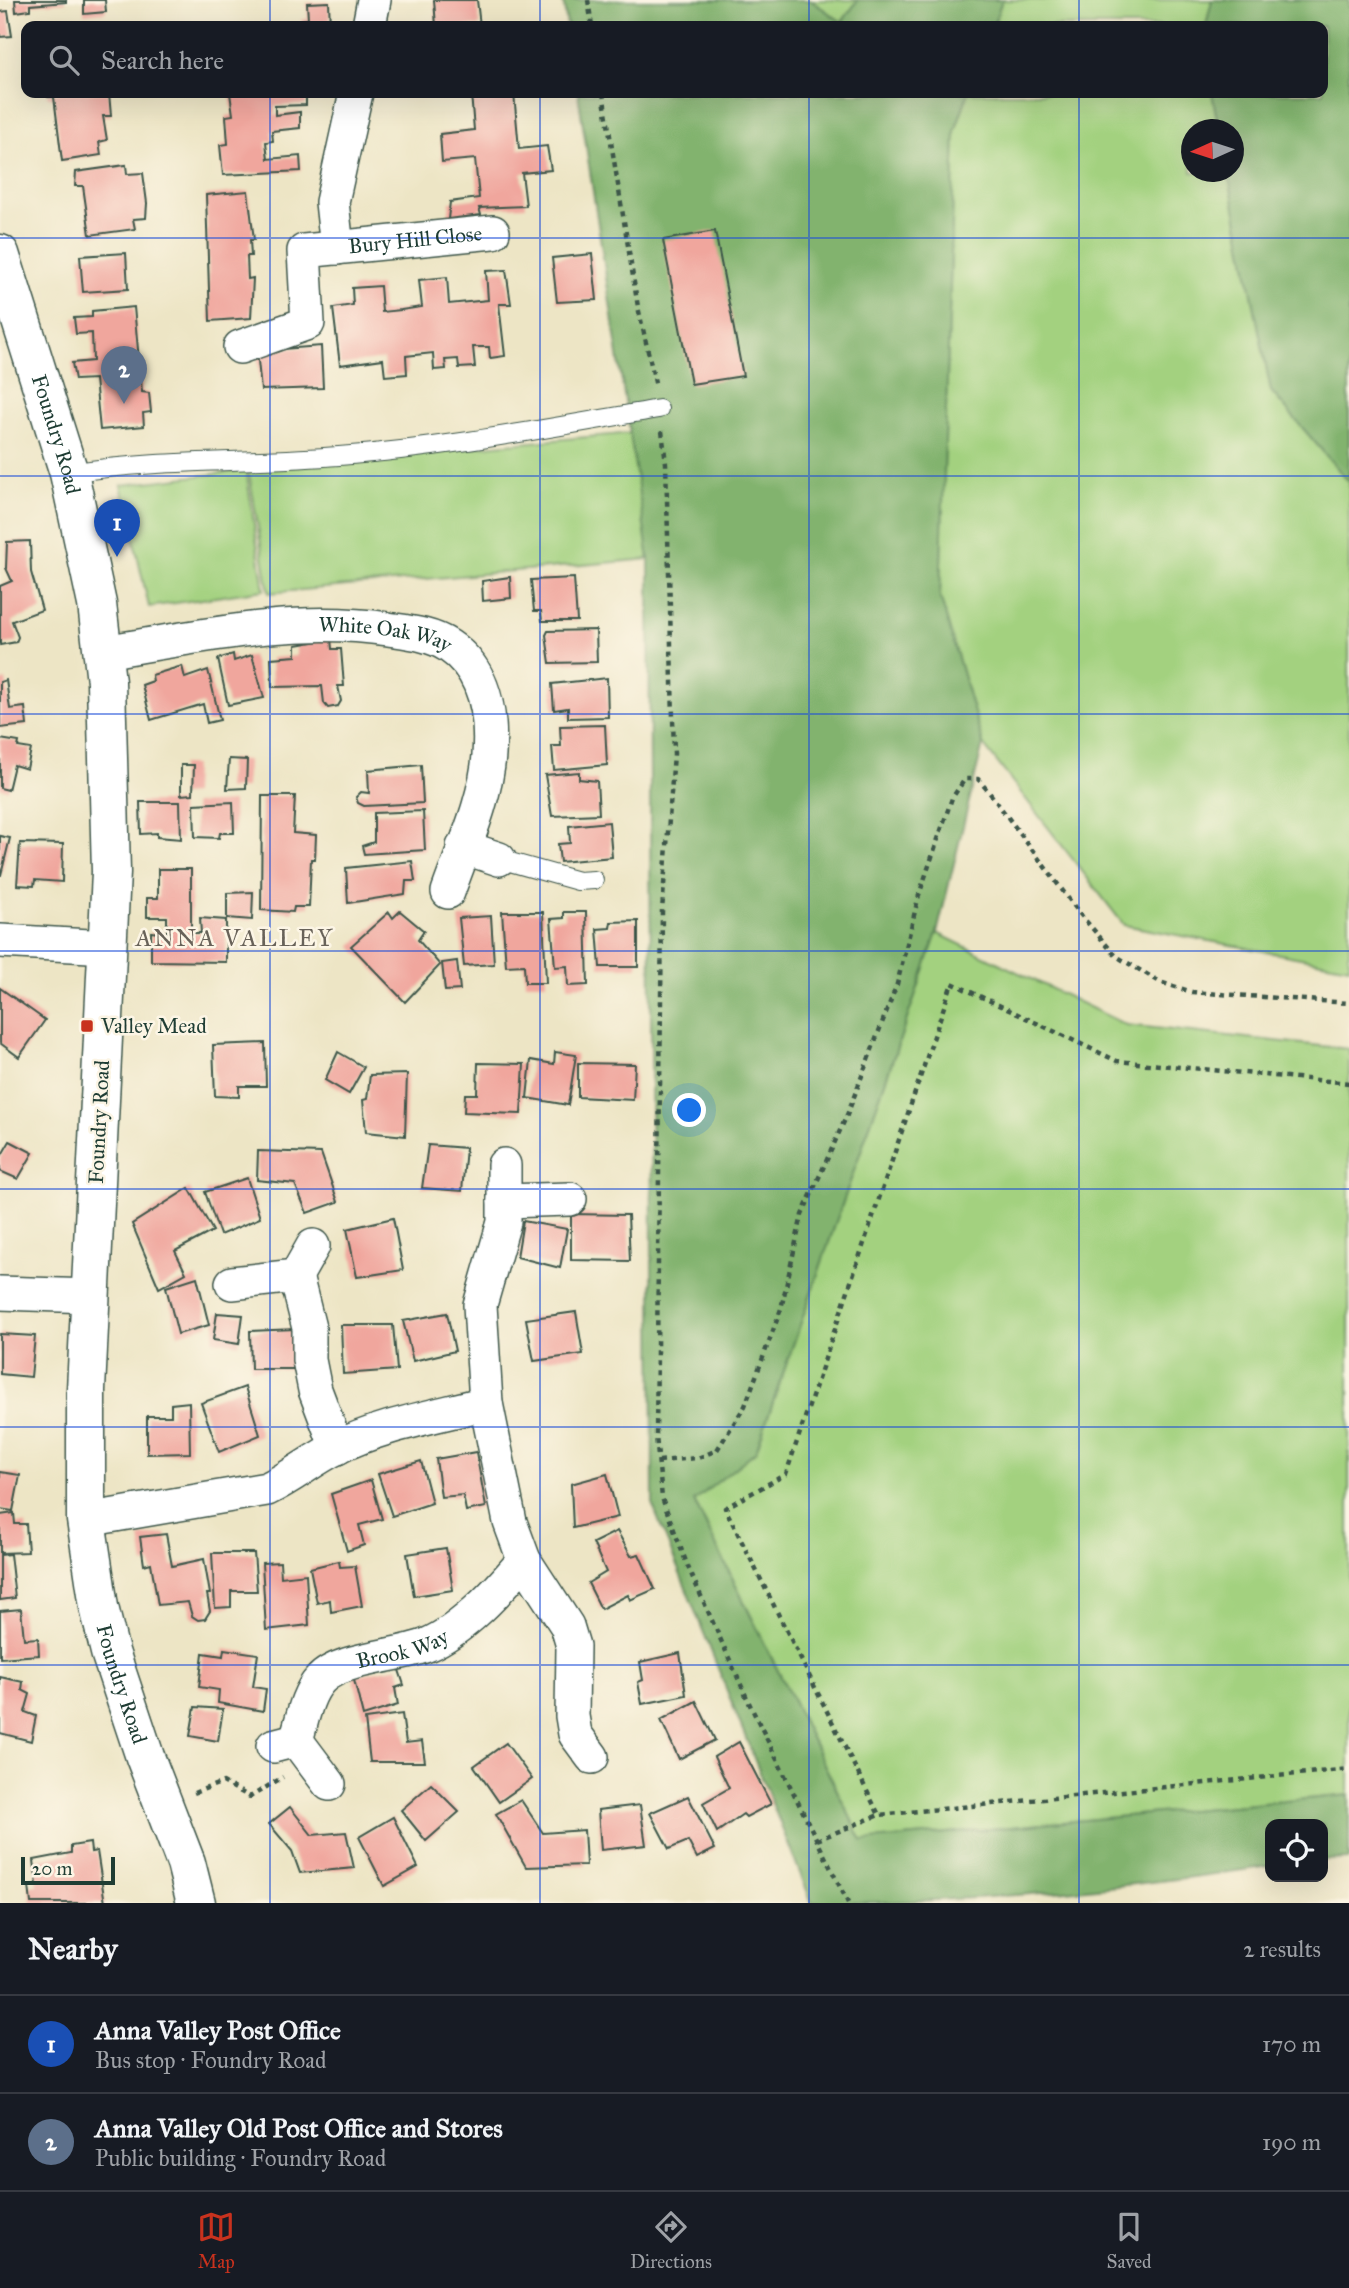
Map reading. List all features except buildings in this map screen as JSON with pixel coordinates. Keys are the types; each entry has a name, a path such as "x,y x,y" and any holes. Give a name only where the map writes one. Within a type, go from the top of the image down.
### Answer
{"street":[{"path":"370,21 374,0"},
{"name":"Bury Hill Close","path":"337,248 332,202 355,98"},
{"name":"Bury Hill Close","path":"240,347 308,323 304,251 493,232"},
{"name":"Foundry Road","path":"0,254 69,473 95,592 104,652 111,788 108,947 86,1390 86,1520 99,1607 110,1652 162,1805 186,1863 195,1903"},
{"name":"White Oak Way","path":"104,652 269,625 307,624 342,624 412,632 448,645 474,673 483,690 488,714 489,756 485,778 448,892"},
{"path":"463,847 499,859"},
{"path":"0,942 108,947"},
{"path":"504,1165 504,1222 480,1305 485,1403 510,1522 524,1560 567,1626 573,1646 571,1695 575,1734 592,1757"},
{"path":"504,1200 570,1199"},
{"path":"313,1246 296,1276 309,1328 309,1360 315,1390 337,1448"},
{"path":"232,1283 296,1276"},
{"path":"0,1293 91,1296"},
{"path":"86,1520 267,1489 290,1478 337,1448 375,1433 485,1403"},
{"name":"Brook Way","path":"292,1747 320,1679 336,1669 406,1651 447,1633 503,1586 524,1560"},
{"path":"292,1747 329,1784"}],"lane":[{"path":"69,473 154,463 340,456 501,436 659,409"},
{"path":"499,859 578,881 594,880"}],"path":[{"path":"588,0 591,21"},
{"path":"604,98 638,307 659,409 666,463 674,754 662,911 656,1437 662,1497 688,1567 751,1707 848,1903"},
{"path":"659,1461 698,1458 717,1450 745,1406 781,1309 802,1215 848,1115 897,984 919,895 952,798 965,779 978,779 1080,914 1116,956 1160,982 1192,992 1349,1003"},
{"path":"879,1815 725,1508 786,1474 952,984 1117,1061 1349,1083"},
{"path":"162,1805 223,1783 250,1797 279,1780 292,1747"},
{"path":"817,1840 879,1815 1349,1769"}],"green space":[{"path":"563,0 810,0 841,21 566,21"},
{"path":"810,0 858,0 841,21"},
{"path":"858,0 1002,0 995,21 843,21"},
{"path":"1002,0 1212,0 1207,21 995,21"},
{"path":"1212,0 1349,0 1349,482 1271,391 1230,182 1244,182 1244,119 1217,119 1213,98 1328,98 1328,21 1207,21"},
{"path":"579,98 966,98 955,131 940,596 983,744 937,933 756,1451 694,1501 862,1841 1349,1795 1349,1859 1328,1860 1328,1819 1265,1819 1265,1867 1042,1893 812,1903 653,1506 649,559"},
{"path":"966,98 1213,98 1217,119 1181,119 1181,182 1230,182 1271,391 1349,482 1349,967 1124,925 983,744 940,596 955,131"},
{"path":"632,433 649,559 269,593 248,467"},
{"path":"246,470 264,590 149,607 121,485"},
{"path":"937,933 1126,1025 1349,1049 1349,1795 862,1841 694,1500 756,1451"}],"place":[{"name":"Anna Valley Old Post Office and Stores","path":"124,404"},
{"name":"Anna Valley Post Office","path":"117,557"},
{"name":"Valley Mead","path":"87,1026"}],"district":[{"name":"ANNA VALLEY","path":"235,938"}]}
